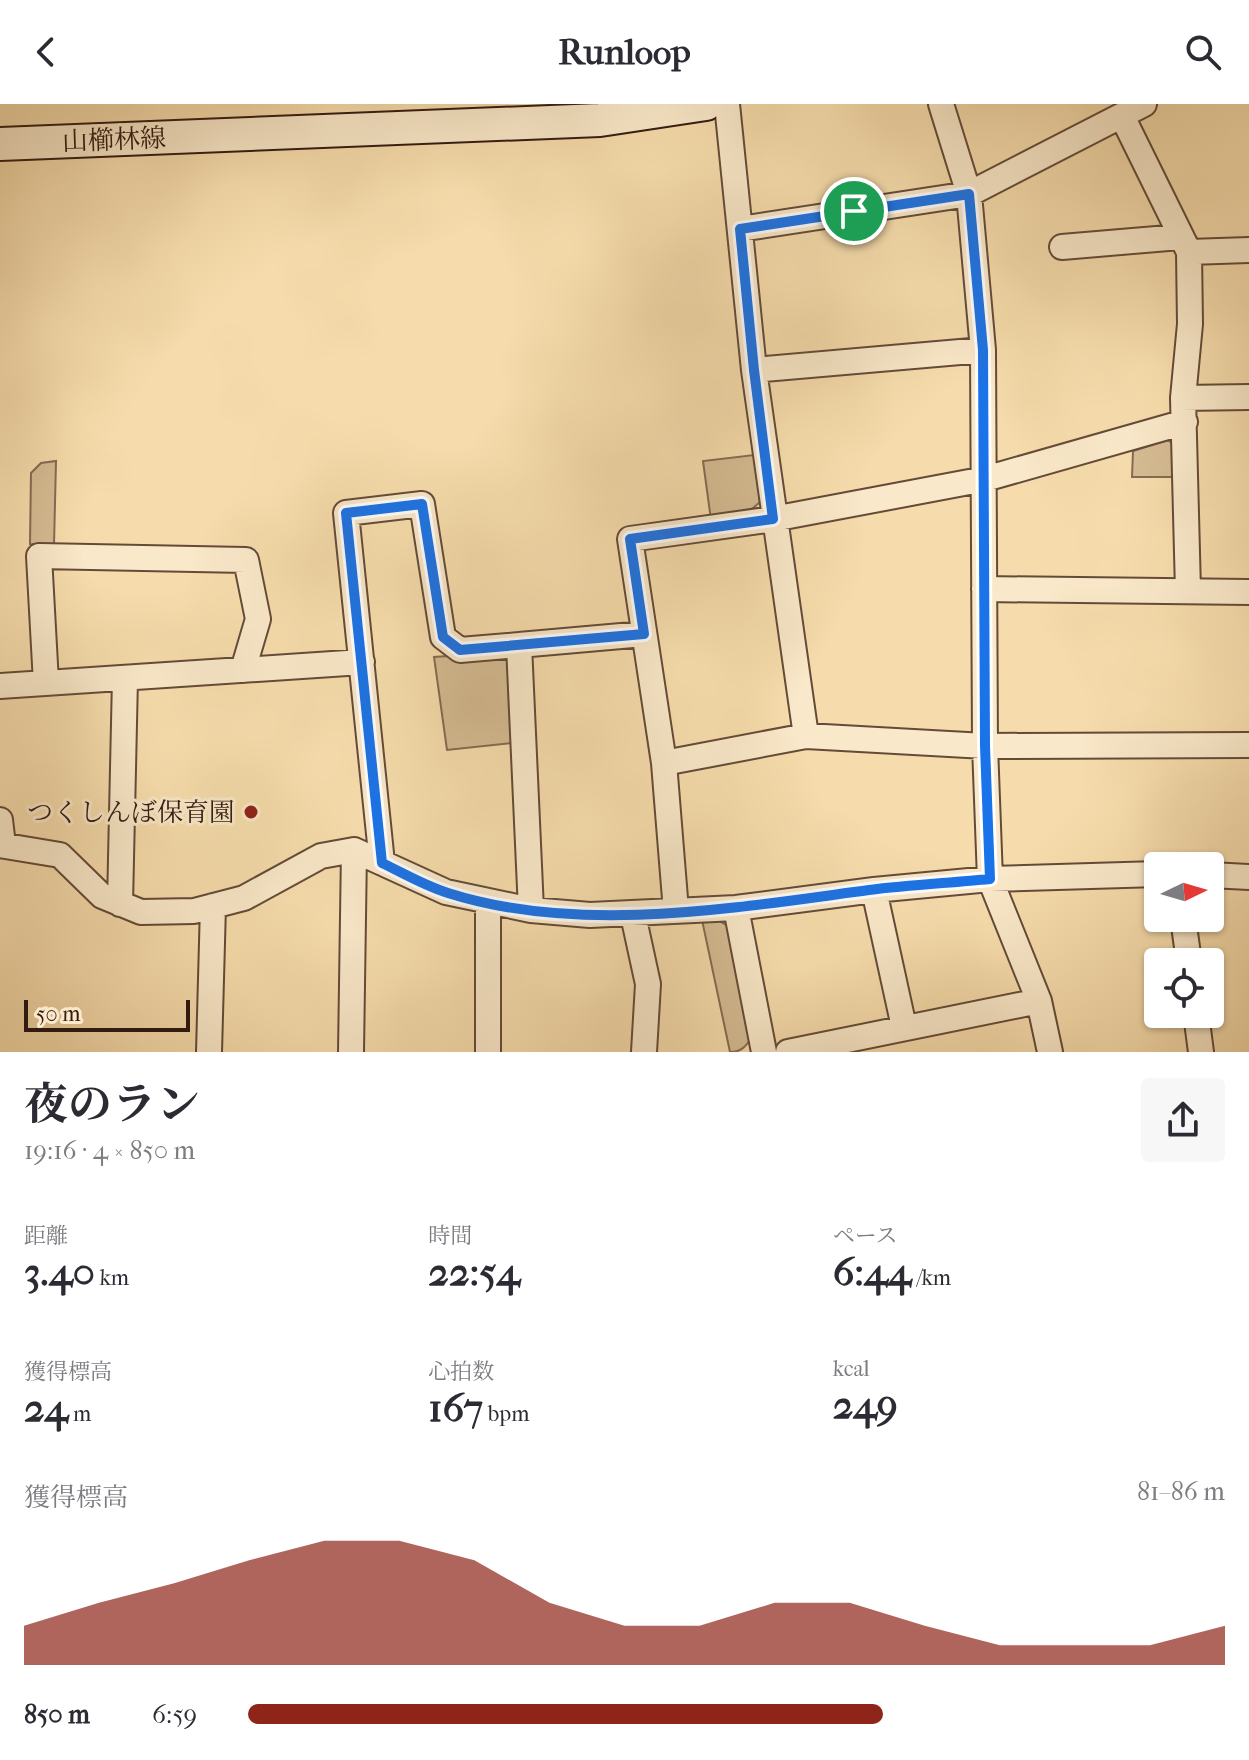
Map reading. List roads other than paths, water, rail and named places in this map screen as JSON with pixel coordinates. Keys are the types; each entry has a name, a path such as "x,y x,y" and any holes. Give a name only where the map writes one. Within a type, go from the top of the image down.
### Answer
{"main road":[{"name":"山櫛林線","path":"0,144 600,120 706,104"}],"street":[{"path":"727,104 754,370 806,736"},
{"path":"941,104 969,194 983,350 985,746 990,879 1039,1001 1050,1052"},
{"path":"740,229 969,194 1144,104"},
{"path":"1122,116 1184,244 1190,324 1184,410 1188,591"},
{"path":"1062,247 1184,244 1249,250"},
{"path":"754,370 983,350"},
{"path":"676,911 664,763 630,539 773,519 985,479 1184,410 1249,397"},
{"path":"382,863 346,513 422,504 443,637 460,650 644,634"},
{"path":"46,683 39,556 246,560 258,619 243,670"},
{"path":"984,589 1249,592"},
{"path":"519,645 531,910"},
{"path":"0,686 362,662"},
{"path":"120,904 125,678"},
{"path":"664,763 806,736 985,746 1249,745"},
{"path":"0,820 2,845 60,855 102,896 141,912 194,911 244,898 321,856 354,850 446,892 531,910 590,915 736,908 990,879 1144,874"},
{"path":"351,1052 354,850"},
{"path":"1224,876 1249,877"},
{"path":"874,890 904,1027"},
{"path":"488,903 488,1052"},
{"path":"209,1052 213,906"},
{"path":"736,908 764,1052"},
{"path":"633,915 648,984 644,1052"},
{"path":"788,1052 1039,1001"},
{"path":"1198,1028 1201,1052"}],"place":[{"name":"つくしんぼ保育園","path":"251,812"}]}
